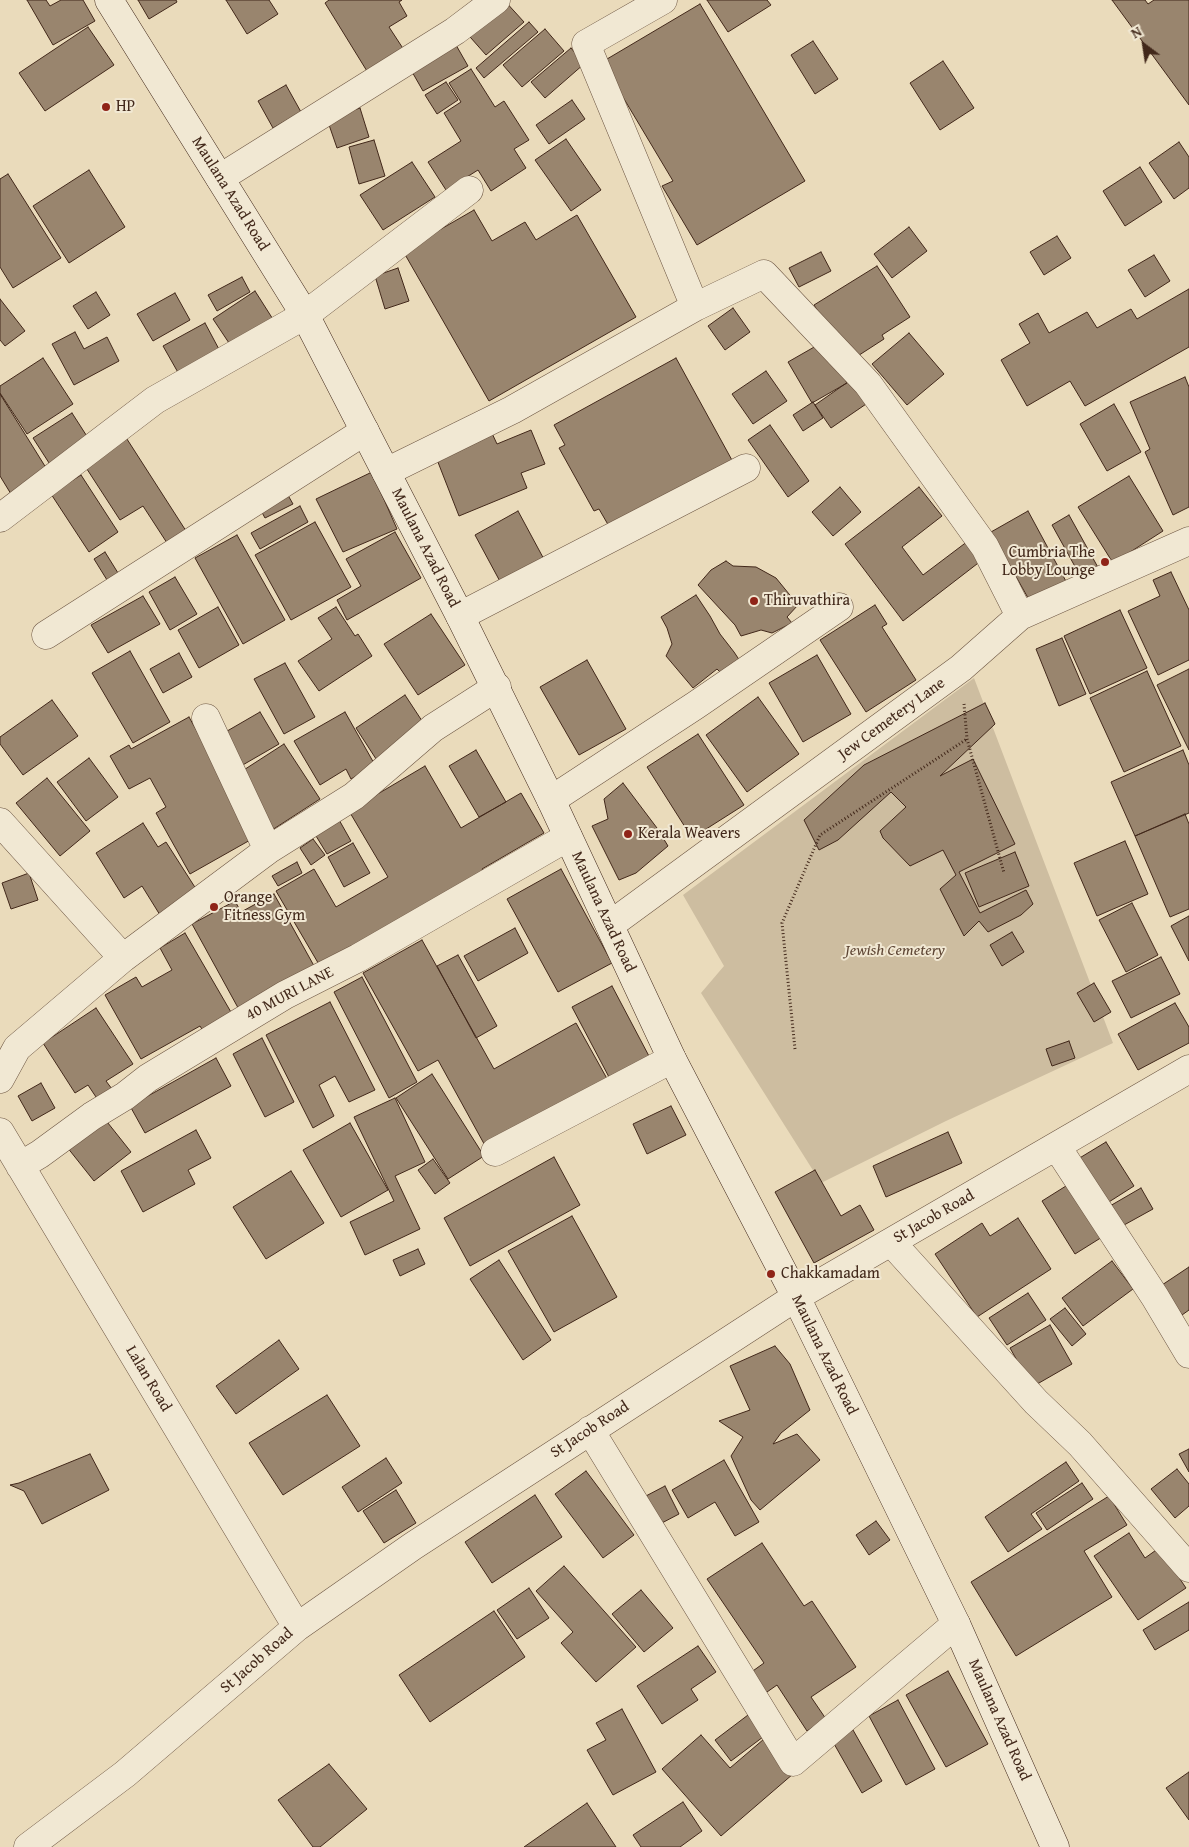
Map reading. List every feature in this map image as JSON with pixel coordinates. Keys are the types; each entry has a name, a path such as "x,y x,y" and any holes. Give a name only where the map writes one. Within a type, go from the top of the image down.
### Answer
{"street":[{"name":"Maulana Azad Road","path":"109,0 305,315 497,687 672,1059 796,1297 956,1624 1055,1847"},
{"path":"220,178 455,30 496,0"},
{"path":"663,0 586,44 695,307"},
{"path":"0,518 155,400 305,315 468,190"},
{"path":"386,472 512,410 695,307 764,274 868,384 985,547 1020,616"},
{"path":"46,635 365,431"},
{"path":"460,616 746,468"},
{"name":"Jew Cemetery Lane","path":"610,925 961,668 1020,616 1189,541"},
{"path":"551,800 696,705 839,607"},
{"path":"0,1079 17,1048 123,958 268,850 354,796 432,728 497,687"},
{"path":"206,718 268,850"},
{"path":"0,822 123,958"},
{"name":"40 MURI LANE","path":"20,1166 40,1154 92,1116 125,1096 148,1078 269,1004 358,958 568,837"},
{"path":"495,1152 672,1059"},
{"name":"St Jacob Road","path":"28,1847 125,1774 297,1627 413,1546 796,1297 1189,1069"},
{"name":"Lalan Road","path":"0,1132 297,1627"},
{"path":"1056,1147 1155,1297 1189,1354"},
{"path":"892,1242 1036,1402 1080,1444 1189,1568"},
{"path":"590,1430 793,1762 956,1624"}],"path":[{"path":"961,668 967,739 1004,873"},
{"path":"795,1049 782,923 820,835 967,739"}],"green space":[{"name":"Jewish Cemetery","path":"974,678 1113,1043 946,1121 821,1183 701,993 724,966 683,895"}],"building":[{"path":"27,0 46,0 50,6 61,0 83,0 95,21 53,45"},
{"path":"138,0 176,0 177,2 149,19"},
{"path":"226,0 269,0 278,14 247,34"},
{"path":"329,0 402,0 399,2 407,16 389,27 406,53 370,76 325,3"},
{"path":"504,0 524,22 486,55 463,29"},
{"path":"707,0 767,0 771,5 728,32"},
{"path":"1112,0 1145,0 1148,4 1154,0 1189,0 1189,105"},
{"path":"700,4 805,181 697,245 662,186 673,181 602,62"},
{"path":"529,22 538,32 484,78 476,68"},
{"path":"88,27 114,65 45,111 19,73"},
{"path":"545,29 564,51 522,87 503,65"},
{"path":"813,41 838,79 815,94 791,55"},
{"path":"456,45 468,66 423,91 411,70"},
{"path":"571,48 584,64 545,98 531,82"},
{"path":"943,61 974,108 940,130 910,83"},
{"path":"471,69 495,107 504,101 529,140 514,149 526,168 491,191 478,170 446,190 428,162 461,141 444,113 461,102 449,83"},
{"path":"446,82 458,100 437,114 425,95"},
{"path":"286,85 301,112 273,128 258,101"},
{"path":"572,100 585,119 549,144 536,125"},
{"path":"360,108 369,137 337,148 327,119"},
{"path":"566,139 601,190 571,211 535,160"},
{"path":"374,140 385,176 359,184 349,147"},
{"path":"1179,142 1189,157 1189,188 1174,199 1149,163"},
{"path":"412,162 435,197 383,230 360,195"},
{"path":"1140,167 1162,202 1125,226 1103,191"},
{"path":"89,170 125,227 69,263 33,206"},
{"path":"8,174 61,258 13,288 0,267 0,179"},
{"path":"474,210 492,241 525,222 536,240 577,215 636,317 489,401 403,251"},
{"path":"909,227 927,251 892,278 874,254"},
{"path":"1057,236 1071,258 1044,275 1030,252"},
{"path":"821,252 831,271 799,287 789,268"},
{"path":"1154,255 1170,281 1145,297 1128,270"},
{"path":"877,266 910,317 882,335 884,339 850,361 814,305"},
{"path":"398,268 409,301 385,309 375,276"},
{"path":"242,277 250,292 217,311 208,295"},
{"path":"1189,289 1189,347 1085,406 1070,381 1027,406 1001,360 1030,343 1019,324 1038,313 1049,333 1087,312 1097,328 1131,309 1137,319"},
{"path":"255,291 276,324 235,352 213,319"},
{"path":"96,292 110,315 88,329 73,306"},
{"path":"175,293 190,320 153,341 137,314"},
{"path":"0,299 25,331 5,346 0,340"},
{"path":"733,308 750,332 725,350 708,326"},
{"path":"205,323 221,353 180,376 163,346"},
{"path":"75,332 84,349 107,337 119,361 74,385 52,344"},
{"path":"909,333 944,374 907,405 872,364"},
{"path":"823,342 847,383 812,403 788,362"},
{"path":"43,358 73,404 27,434 0,393 0,386"},
{"path":"676,358 733,462 610,528 599,509 594,511 559,448 565,445 554,425"},
{"path":"766,371 787,401 753,424 732,394"},
{"path":"855,377 872,400 831,428 815,405"},
{"path":"1185,377 1189,387 1189,507 1173,515 1145,452 1150,449 1130,402"},
{"path":"0,394 48,471 11,494 0,476"},
{"path":"813,402 823,418 803,431 793,415"},
{"path":"1114,404 1141,452 1107,471 1080,424"},
{"path":"72,413 90,441 51,466 33,438"},
{"path":"770,425 809,481 788,497 748,440"},
{"path":"490,429 497,444 531,430 545,464 521,473 527,488 459,516 434,452"},
{"path":"125,436 188,534 169,546 143,506 120,520 83,463"},
{"path":"372,472 397,529 343,552 316,499"},
{"path":"81,475 118,532 89,552 51,494"},
{"path":"1129,476 1163,531 1113,563 1078,507"},
{"path":"840,487 861,512 833,536 812,512"},
{"path":"919,487 942,516 902,547 923,575 972,538 986,557 903,621 845,544"},
{"path":"285,490 293,504 265,518 258,505"},
{"path":"300,506 308,522 260,549 251,533"},
{"path":"518,511 546,563 503,587 475,535"},
{"path":"1028,511 1068,585 1032,605 991,532"},
{"path":"1069,515 1100,571 1083,581 1052,525"},
{"path":"315,522 351,587 291,620 255,555"},
{"path":"395,532 421,578 347,620 337,600 361,586 346,559"},
{"path":"237,535 285,620 243,644 195,558"},
{"path":"105,552 123,581 112,588 94,559"},
{"name":"Thiruvathira","path":"726,561 733,566 756,567 776,578 798,605 787,617 792,623 772,633 761,630 741,636 735,625 698,585 711,570"},
{"path":"1171,572 1189,610 1189,660 1158,675 1128,611 1160,596 1153,580"},
{"path":"175,577 197,614 170,630 149,592"},
{"path":"696,595 720,634 742,664 723,675 717,669 693,688 666,656 672,644 661,617"},
{"path":"143,596 160,624 108,653 91,625"},
{"path":"875,605 887,624 882,627 916,680 866,712 820,640"},
{"path":"218,607 239,645 199,668 178,630"},
{"path":"336,607 355,636 358,634 372,656 319,691 298,661 332,639 318,618"},
{"path":"1120,610 1147,668 1090,694 1064,636"},
{"path":"431,614 465,665 418,695 384,644"},
{"path":"1062,638 1086,694 1059,706 1036,649"},
{"path":"130,651 170,722 133,743 92,673"},
{"path":"179,653 192,677 163,693 150,669"},
{"path":"817,655 851,714 803,742 769,683"},
{"path":"587,660 626,729 579,755 540,687"},
{"path":"285,663 315,717 284,734 254,679"},
{"path":"1189,669 1189,750 1157,685"},
{"path":"1147,671 1181,746 1124,772 1090,698"},
{"path":"405,695 428,730 378,762 356,728"},
{"path":"758,697 799,754 747,792 706,735"},
{"path":"52,700 78,736 23,775 0,744 0,737"},
{"path":"985,703 995,724 940,776 973,759 1015,844 959,872 980,913 1026,890 1033,904 1021,915 988,932 979,921 964,936 940,889 956,875 943,850 910,866 883,838 880,831 906,807 891,792 838,840 819,850 804,820 864,765"},
{"path":"260,712 279,744 241,766 222,734"},
{"path":"345,712 375,765 351,779 346,769 320,785 294,741"},
{"path":"189,717 231,792 252,839 190,874 156,813 166,807 150,778 129,789 110,756 129,745 131,749"},
{"path":"698,734 744,805 692,838 647,767"},
{"path":"284,744 320,799 272,830 236,775"},
{"path":"476,750 506,802 479,817 449,766"},
{"path":"1183,750 1189,765 1189,813 1135,836 1111,782"},
{"path":"89,758 118,797 86,821 57,782"},
{"path":"425,766 461,828 521,793 544,833 482,869 487,877 324,973 276,891 314,869 336,907 388,877 349,811"},
{"path":"47,778 90,831 60,856 16,803"},
{"name":"Kerala Weavers","path":"623,783 657,828 668,846 636,873 619,880 592,826 608,819 604,799"},
{"path":"1185,814 1189,824 1189,909 1170,917 1135,836"},
{"path":"338,818 351,841 327,854 313,831"},
{"path":"143,823 158,847 166,842 198,892 160,915 142,886 124,898 96,853"},
{"path":"313,839 325,855 311,865 300,848"},
{"path":"1125,841 1148,894 1097,916 1074,863"},
{"path":"353,843 370,873 344,887 328,857"},
{"path":"1015,852 1029,886 979,907 965,873"},
{"path":"297,862 302,873 278,886 272,876"},
{"path":"561,869 612,963 558,992 507,899"},
{"path":"29,873 38,900 11,909 2,883"},
{"path":"274,894 318,973 242,1015 192,924 235,901 241,912"},
{"path":"1132,903 1158,955 1126,972 1099,920"},
{"path":"1189,916 1189,961 1171,926"},
{"path":"515,928 528,953 478,981 464,956"},
{"path":"1012,932 1024,952 1002,966 990,945"},
{"path":"185,933 235,1019 206,1036 200,1026 141,1059 105,995 136,977 142,987 172,970 160,948"},
{"path":"422,940 494,1069 576,1023 610,1084 488,1151 438,1060 418,1071 363,973"},
{"path":"458,955 497,1026 476,1038 437,966"},
{"path":"1161,957 1180,994 1131,1018 1112,981"},
{"path":"362,977 417,1082 389,1098 334,992"},
{"path":"1094,983 1111,1012 1094,1022 1077,993"},
{"path":"612,986 650,1058 610,1079 572,1007"},
{"path":"330,1002 375,1090 349,1102 335,1076 319,1085 334,1116 313,1128 266,1035"},
{"path":"1175,1003 1189,1027 1189,1043 1138,1070 1118,1034"},
{"path":"96,1008 133,1064 106,1081 115,1093 100,1103 88,1085 75,1093 43,1043"},
{"path":"262,1038 294,1102 265,1117 233,1054"},
{"path":"1069,1041 1075,1058 1052,1066 1046,1049"},
{"path":"216,1058 231,1086 145,1133 130,1106"},
{"path":"432,1074 484,1156 448,1179 396,1098"},
{"path":"41,1083 55,1108 32,1121 18,1096"},
{"path":"395,1098 425,1162 395,1176 420,1229 365,1255 350,1222 394,1201 354,1117"},
{"path":"671,1106 686,1135 647,1154 633,1124"},
{"path":"100,1113 131,1152 94,1181 63,1142"},
{"path":"350,1123 388,1190 341,1217 303,1150"},
{"path":"196,1130 211,1158 188,1170 195,1184 143,1212 121,1171"},
{"path":"948,1132 962,1163 886,1197 873,1166"},
{"path":"1106,1142 1134,1186 1101,1207 1073,1162"},
{"path":"554,1157 580,1205 470,1266 444,1218"},
{"path":"433,1159 450,1183 435,1194 418,1170"},
{"path":"815,1170 841,1216 860,1205 874,1230 814,1263 775,1192"},
{"path":"291,1171 324,1223 266,1259 233,1207"},
{"path":"1074,1181 1107,1234 1075,1254 1042,1201"},
{"path":"1141,1188 1153,1209 1115,1230 1103,1210"},
{"path":"572,1216 617,1297 554,1332 508,1251"},
{"path":"1018,1218 1051,1269 977,1317 935,1254 982,1223 990,1236"},
{"path":"418,1249 425,1264 400,1276 393,1260"},
{"path":"499,1260 551,1340 523,1360 470,1279"},
{"path":"1112,1261 1133,1289 1083,1326 1062,1298"},
{"path":"1189,1267 1189,1310 1182,1315 1162,1285"},
{"path":"1028,1293 1046,1320 1007,1345 989,1318"},
{"path":"1065,1308 1086,1334 1072,1346 1050,1319"},
{"path":"1050,1325 1072,1364 1032,1387 1010,1348"},
{"path":"279,1340 299,1369 236,1414 216,1386"},
{"path":"775,1346 790,1364 810,1410 781,1433 773,1444 797,1434 820,1460 760,1510 751,1500 731,1456 743,1437 719,1421 750,1410 730,1366"},
{"path":"327,1395 360,1446 283,1495 249,1443"},
{"path":"1189,1449 1189,1472 1179,1454"},
{"path":"90,1454 109,1490 42,1524 24,1491 10,1485 19,1483"},
{"path":"386,1458 402,1483 358,1512 342,1487"},
{"path":"724,1460 759,1522 735,1536 715,1502 688,1518 672,1490"},
{"path":"1066,1462 1079,1481 1031,1514 1042,1529 1008,1552 985,1517"},
{"path":"1177,1469 1189,1484 1189,1506 1175,1518 1151,1489"},
{"path":"586,1471 634,1535 603,1558 555,1494"},
{"path":"1082,1483 1093,1499 1047,1530 1036,1513"},
{"path":"665,1486 679,1514 658,1525 644,1497"},
{"path":"396,1490 416,1523 384,1543 363,1511"},
{"path":"535,1495 562,1537 492,1583 465,1542"},
{"path":"1109,1496 1127,1525 1084,1551 1112,1597 1016,1656 971,1582"},
{"path":"876,1521 890,1540 869,1555 856,1535"},
{"path":"1129,1533 1145,1558 1159,1548 1186,1588 1138,1620 1094,1556"},
{"path":"762,1543 804,1606 812,1601 856,1667 811,1697 826,1719 807,1731 777,1685 757,1699 743,1678 764,1663 707,1579"},
{"path":"564,1566 636,1647 596,1682 561,1643 573,1632 536,1591"},
{"path":"529,1588 549,1618 517,1639 497,1610"},
{"path":"641,1590 673,1628 644,1652 612,1614"},
{"path":"1189,1602 1189,1630 1155,1650 1143,1630"},
{"path":"494,1611 525,1657 430,1722 399,1675"},
{"path":"698,1646 716,1672 691,1689 698,1700 662,1724 637,1686"},
{"path":"948,1671 988,1744 946,1767 906,1695"},
{"path":"898,1700 935,1769 906,1785 869,1716"},
{"path":"622,1709 656,1772 613,1795 587,1750 606,1740 596,1723"},
{"path":"752,1712 767,1734 731,1761 715,1740"},
{"path":"853,1730 882,1781 862,1793 833,1742"},
{"path":"701,1735 730,1768 764,1739 793,1774 721,1836 662,1769"},
{"path":"329,1764 367,1809 320,1847 313,1847 278,1800"},
{"path":"1189,1772 1189,1820 1166,1788"},
{"path":"683,1802 702,1831 680,1847 641,1847 633,1835"},
{"path":"587,1803 616,1847 524,1847"}],"place":[{"name":"HP","path":"106,107"},
{"name":"Cumbria The Lobby Lounge","path":"1105,562"},
{"name":"Thiruvathira","path":"754,601"},
{"name":"Kerala Weavers","path":"628,834"},
{"name":"Orange Fitness Gym","path":"214,907"},
{"name":"Chakkamadam","path":"771,1274"}]}
